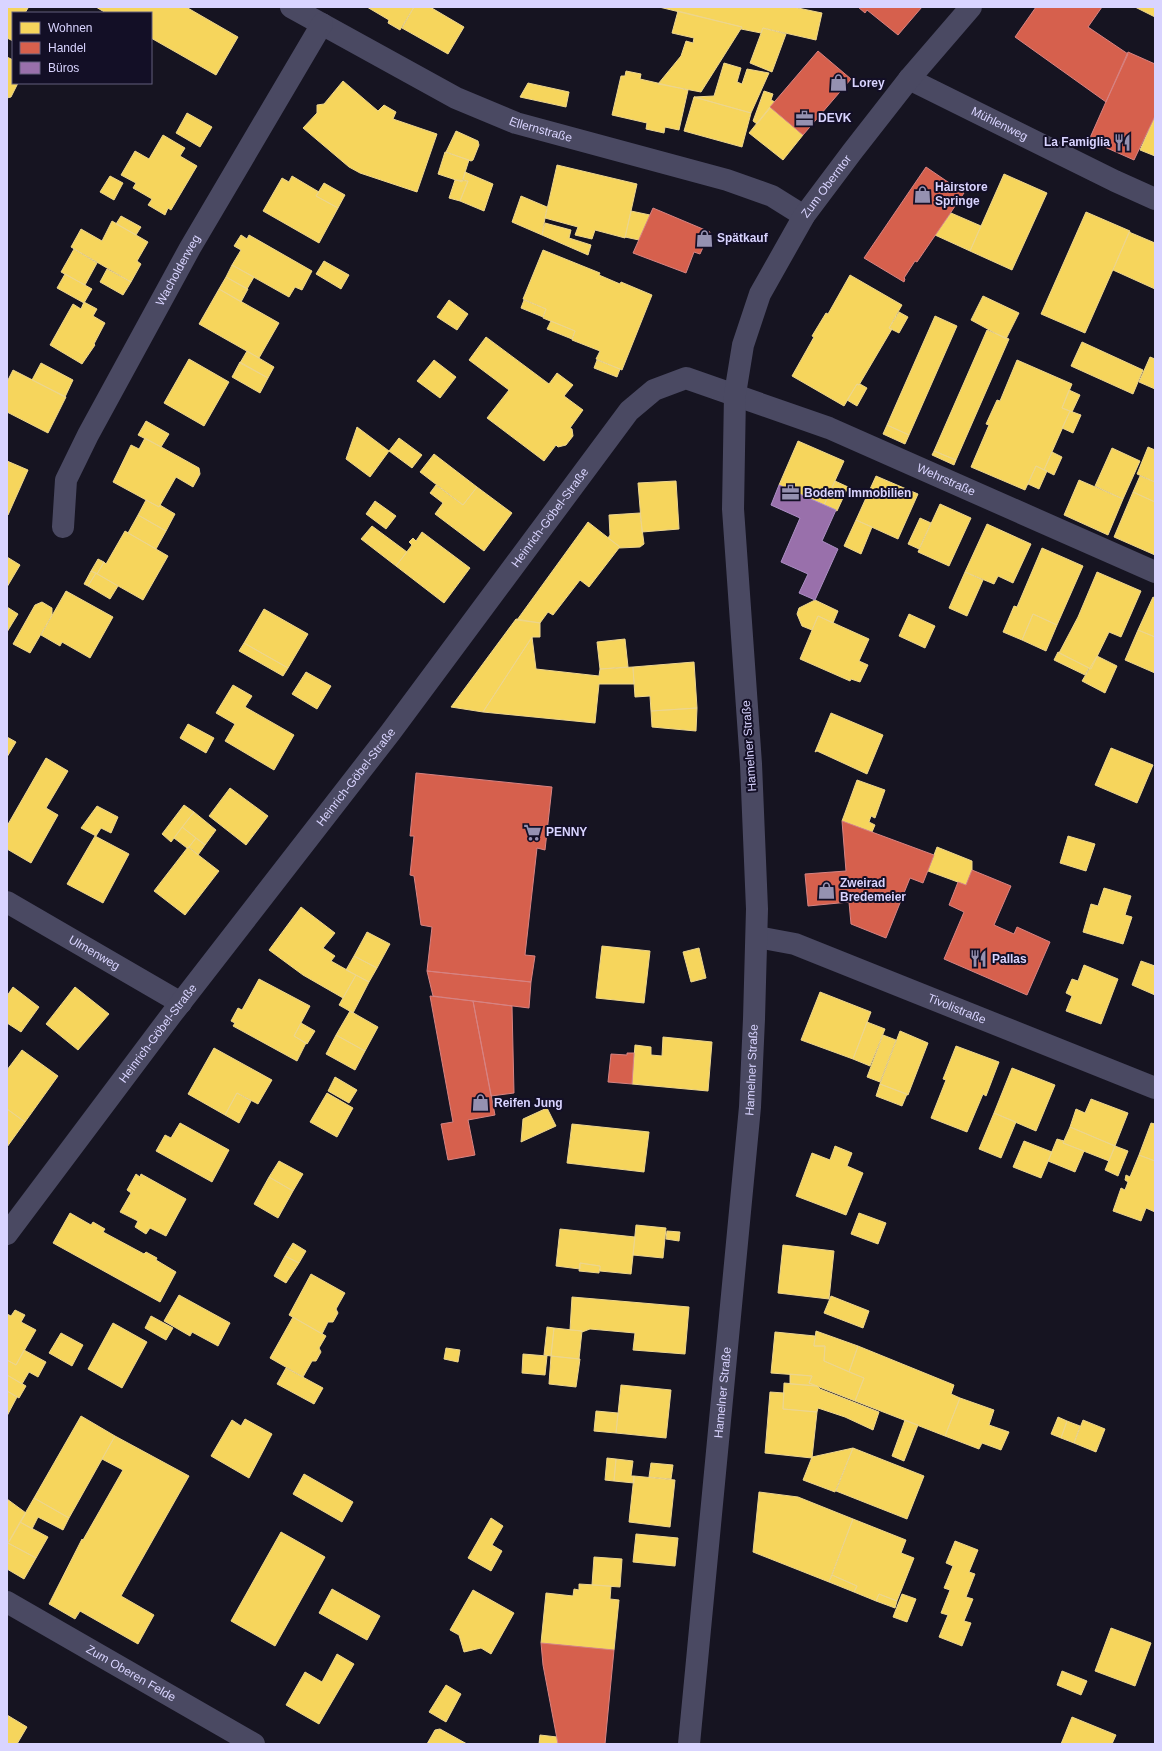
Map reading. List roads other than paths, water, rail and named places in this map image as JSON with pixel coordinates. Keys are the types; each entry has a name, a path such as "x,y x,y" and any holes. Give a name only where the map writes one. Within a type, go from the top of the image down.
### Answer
{"street":[{"name":"Ellernstraße","path":"291,7 456,98 516,123 727,180 772,196 804,216"},
{"name":"Zum Oberntor","path":"735,394 744,345 760,294 804,216 909,78 971,7"},
{"name":"Wacholderweg","path":"63,527 66,480 88,435 190,248 322,24"},
{"name":"Mühlenweg","path":"909,78 1114,181 1155,199"},
{"name":"Heinrich-Göbel-Straße","path":"7,1234 181,1003 390,733 629,411 654,390 686,378 735,394"},
{"name":"Wehrstraße","path":"735,394 829,428 1155,572"},
{"name":"Hamelner Straße","path":"689,1744 750,1107 757,937 751,764 733,509 735,394"},
{"name":"Ulmenweg","path":"7,902 181,1003"},
{"name":"Tivolistraße","path":"757,937 795,944 1155,1088"},
{"name":"Zum Oberen Felde","path":"7,1602 254,1744"}],"place":[{"name":"Lorey","path":"839,83"},
{"name":"DEVK","path":"805,118"},
{"name":"La Famiglia","path":"1123,142"},
{"name":"Hairstore Springe","path":"922,194"},
{"name":"Spätkauf","path":"704,238"},
{"name":"Bodem Immobilien","path":"791,493"},
{"name":"PENNY","path":"533,832"},
{"name":"Zweirad Bredemeier","path":"827,890"},
{"name":"Pallas","path":"979,959"},
{"name":"Reifen Jung","path":"481,1103"}]}
